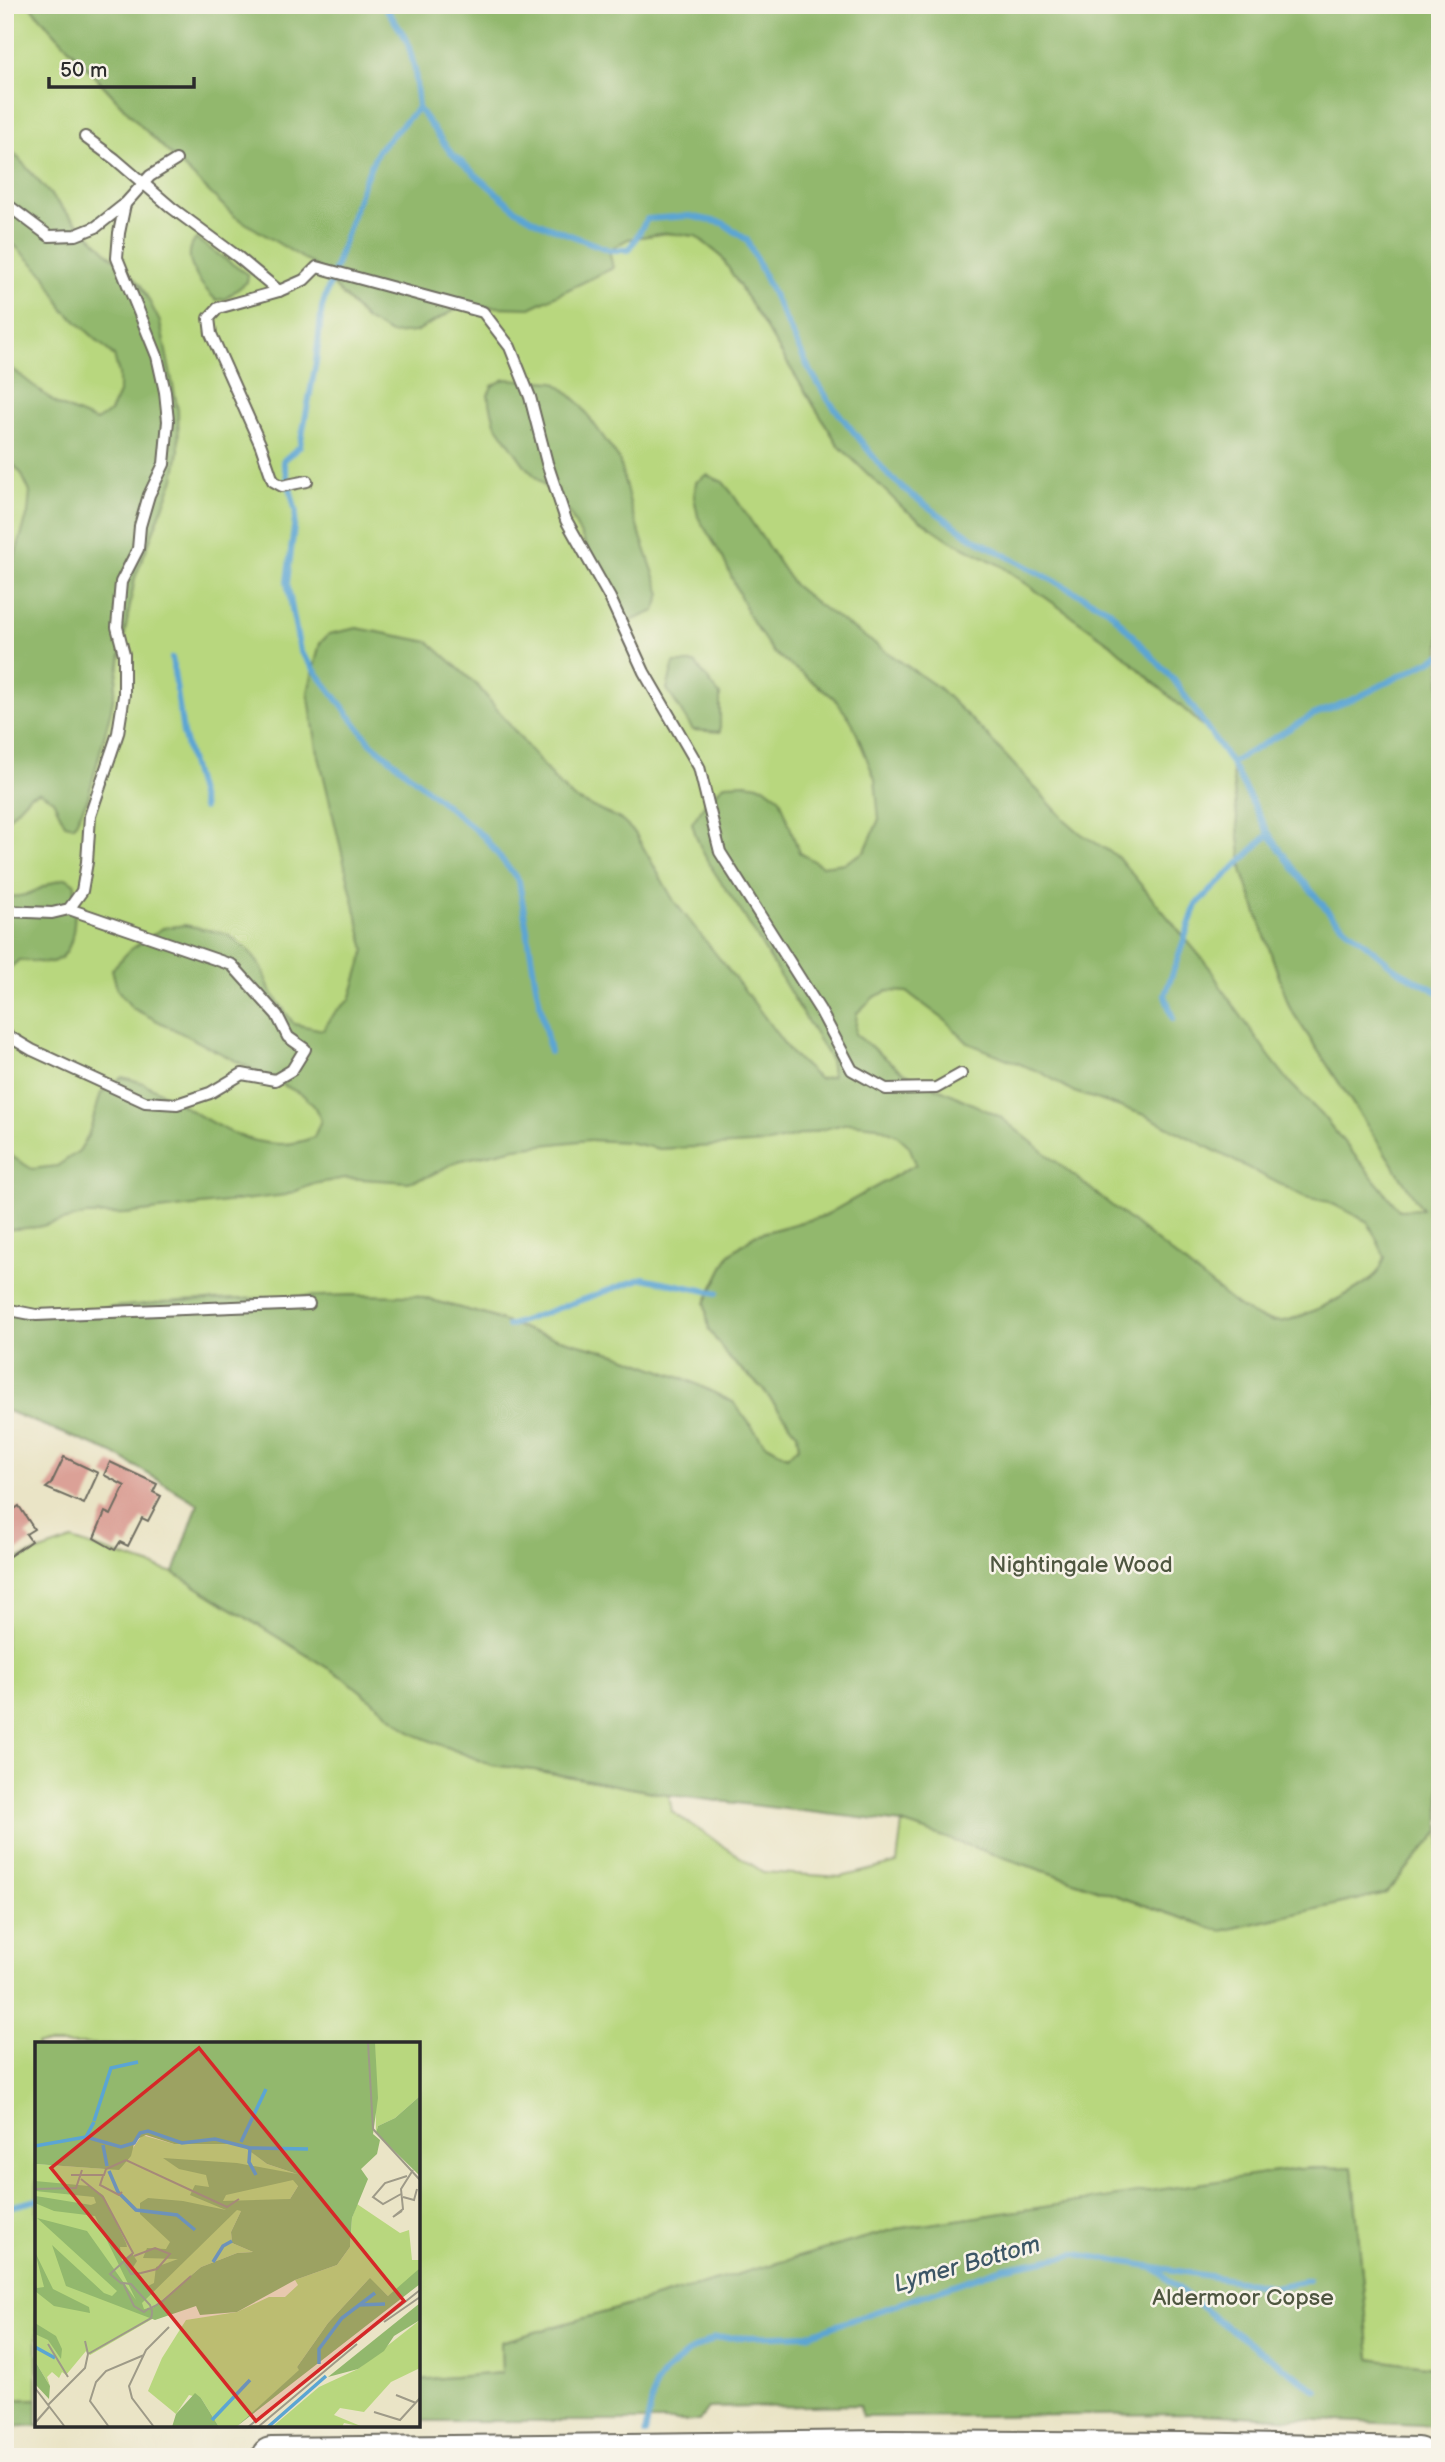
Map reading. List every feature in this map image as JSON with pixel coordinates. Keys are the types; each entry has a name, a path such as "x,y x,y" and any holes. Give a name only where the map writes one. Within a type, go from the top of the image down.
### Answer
{"highway":[{"path":"271,2457 887,2450 1418,2457"}],"lane":[{"path":"85,137 279,291"},
{"path":"5,203 49,236 76,235 96,227 125,204 150,176 176,160"},
{"path":"68,909 82,891 90,816 118,733 124,695 124,654 117,627 121,582 138,549 140,526 149,495 164,464 168,421 157,356 117,258 125,204"},
{"path":"307,481 288,485 273,481 261,446 211,334 209,318 218,309 279,291 303,279 317,267 483,312 510,347 530,397 547,463 566,520 610,598 644,672 699,767 720,852 820,1010 852,1070 887,1089 936,1088 961,1074"},
{"path":"5,911 52,913 68,909 232,965 277,1015 288,1037 305,1049 292,1070 275,1080 242,1074 210,1093 177,1104 145,1102 32,1050 5,1034"},
{"path":"5,1309 36,1315 309,1304"}],"green space":[{"path":"5,5 29,5 141,126 317,267 366,320 415,332 462,306 609,250 628,239 666,233 696,236 721,256 839,446 948,539 1000,565 1111,644 1204,727 1231,763 1243,873 1290,1008 1422,1209 1379,1272 1348,1294 1305,1314 1283,1321 1265,1320 916,1164 824,1216 755,1235 729,1255 705,1303 709,1330 730,1359 761,1387 797,1433 799,1447 787,1456 765,1444 733,1402 691,1382 616,1354 416,1296 180,1301 19,1316 5,1315"},
{"name":"Nightingale Wood","path":"29,5 1440,5 1440,1831 1386,1893 1221,1931 902,1823 669,1795 492,1765 413,1734 347,1680 174,1573 198,1504 113,1453 5,1410 5,1315 19,1316 180,1301 350,1295 416,1296 616,1354 692,1382 733,1402 765,1444 787,1456 799,1447 797,1433 761,1387 730,1359 709,1330 705,1303 729,1255 755,1235 824,1216 916,1164 909,1146 897,1135 877,1126 848,1123 769,1143 660,1149 627,1142 589,1140 516,1148 458,1161 427,1177 408,1182 345,1178 314,1184 286,1195 126,1214 86,1215 38,1227 5,1230 5,1145 13,1157 32,1169 57,1166 79,1151 88,1136 101,1093 122,1077 144,1084 207,1120 249,1139 270,1144 292,1143 314,1137 321,1120 314,1106 303,1095 132,1008 117,989 112,969 130,950 163,928 185,925 227,934 248,950 262,968 270,990 294,1024 323,1030 336,1011 350,1000 365,950 317,748 308,692 320,643 329,634 357,628 429,642 478,686 558,784 575,799 620,819 635,833 674,901 791,1053 819,1079 832,1076 830,1059 707,860 692,823 707,801 725,784 764,786 780,798 799,852 822,866 845,863 865,851 879,819 875,779 852,722 834,698 773,652 750,618 723,558 698,517 694,497 696,482 707,475 723,482 732,493 794,585 939,688 983,731 1063,818 1080,833 1118,857 1210,968 1224,992 1292,1085 1322,1115 1399,1210 1422,1209 1290,1008 1243,873 1231,762 1204,727 1111,644 1000,565 948,539 904,509 839,446 721,256 696,236 666,233 628,239 609,250 613,268 530,308 462,306 415,332 391,334 366,320 317,267 234,216 141,126","holes":["888,991 907,992 946,1021 968,1043 1042,1073 1074,1092 1145,1115 1305,1197 1329,1202 1368,1222 1385,1257 1379,1270 1371,1279 1348,1294 1285,1321 1272,1321 1249,1313 999,1116 903,1072 855,1034 857,1013 874,997"]},
{"path":"5,143 65,211 141,285 160,322 178,410 179,451 174,479 135,578 111,710 88,798 74,826 65,824 53,800 40,792 30,795 5,822 5,609 12,566 28,513 30,492 21,473 5,455 5,363 58,405 96,421 110,412 119,393 119,374 114,356 64,310 44,274 5,236"},
{"path":"196,239 248,275 247,282 225,299 216,300 199,280 191,263 191,247"},
{"path":"505,379 554,382 564,389 579,403 619,459 632,511 661,594 655,611 626,623 568,510 526,467 495,423 488,395 492,386"},
{"path":"674,663 695,663 720,695 720,732 693,730 667,689"},
{"path":"66,878 75,884 74,929 67,950 61,958 52,962 19,960 5,972 5,895 29,894"},
{"path":"72,1540 174,1573 347,1680 413,1734 492,1765 669,1795 672,1812 763,1872 841,1877 897,1863 902,1823 1221,1931 1386,1893 1440,1831 1440,2368 1370,2358 1352,2168 1310,2168 896,2229 501,2342 502,2373 420,2380 420,2042 35,2042 35,2399 5,2400 5,1563"},
{"name":"Aldermoor Copse","path":"1352,2167 1370,2358 1440,2368 1440,2426 1198,2414 862,2417 860,2405 708,2408 699,2421 420,2421 420,2380 502,2373 501,2342 896,2229 1297,2169"},
{"path":"35,2399 35,2426 5,2427 5,2400"}],"building":[{"path":"64,1457 98,1473 84,1504 46,1488 51,1484"},
{"path":"110,1462 157,1484 153,1492 161,1496 148,1521 142,1518 128,1546 120,1542 115,1550 94,1538 105,1512 111,1515 125,1486 104,1475"},
{"path":"19,1506 34,1529 26,1534 31,1541 5,1559 5,1516"}],"waterway":[{"path":"384,5 407,40 415,70 418,108 451,153 515,209 539,223 609,250 629,250 647,219 689,216 723,223 747,240 808,367 829,401 888,475 971,537 1109,610 1174,680 1231,763 1269,834"},
{"path":"418,108 378,150 363,184 322,307 316,362 300,446 283,461 296,512 287,582 300,651 370,742 484,837 519,881 550,1052"},
{"path":"1231,763 1313,715 1356,698 1440,656"},
{"path":"172,658 183,733 203,808"},
{"path":"1173,1019 1165,995 1196,905 1269,834 1332,916 1397,970 1440,993"},
{"path":"508,1326 643,1278 717,1293"},
{"path":"5,2208 35,2200"},
{"name":"Lymer Bottom","path":"645,2433 655,2386 666,2371 692,2350 715,2338 808,2335 1003,2268 1076,2254 1275,2287 1308,2280"},
{"path":"1154,2268 1215,2318 1317,2391"}]}
